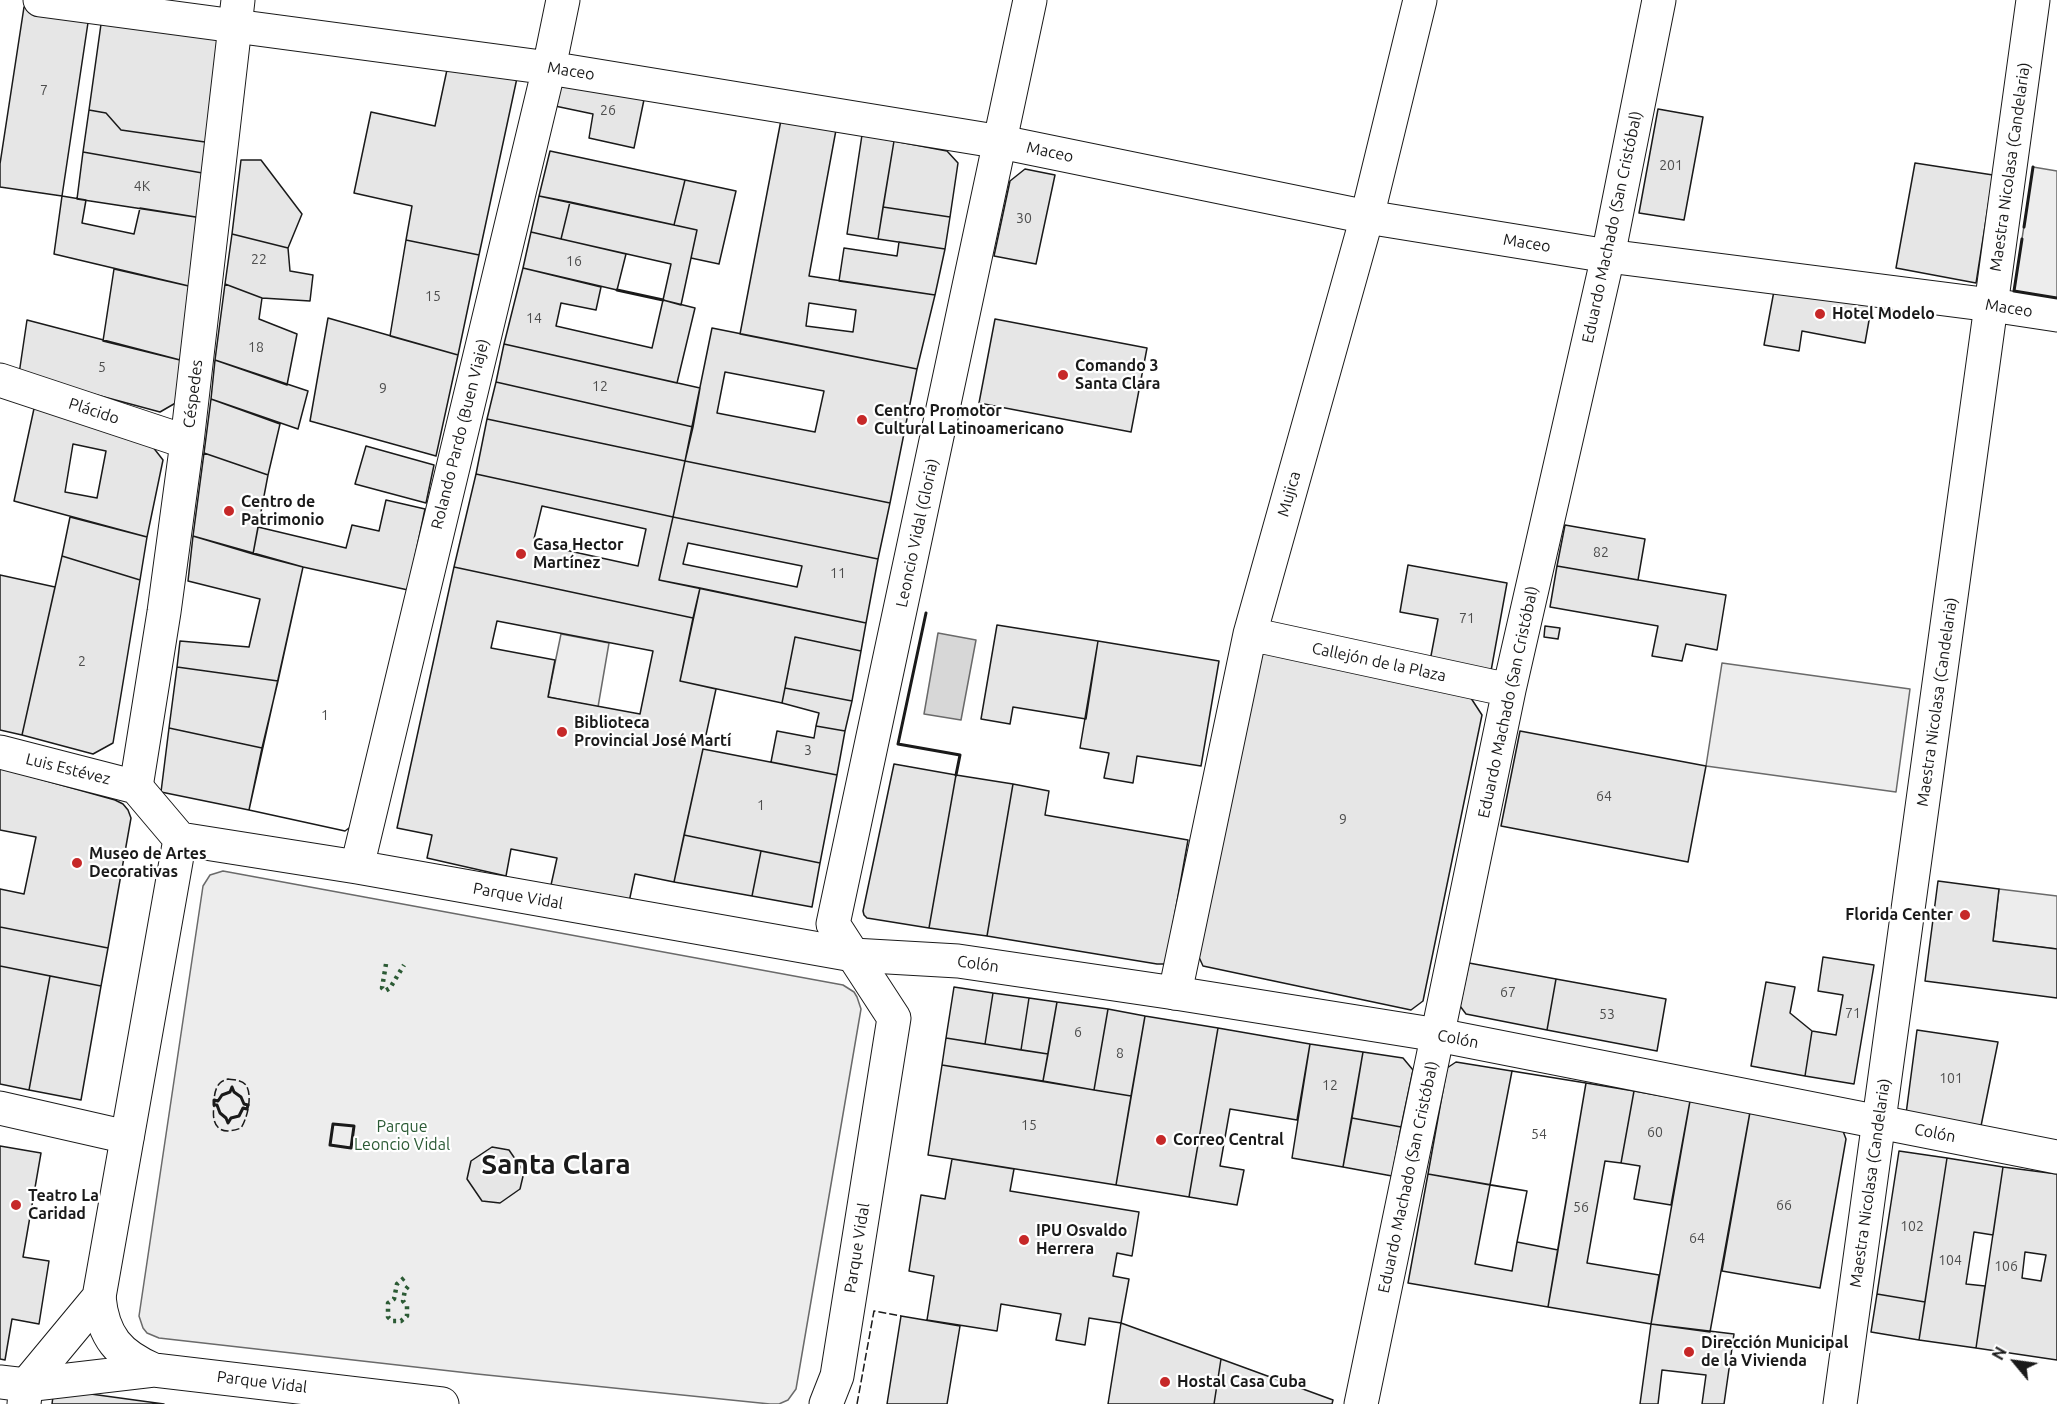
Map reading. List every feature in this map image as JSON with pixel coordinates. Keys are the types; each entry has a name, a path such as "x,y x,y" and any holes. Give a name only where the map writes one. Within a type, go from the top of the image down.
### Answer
{"street":[{"name":"Maceo","path":"40,0 237,13 549,68 1001,142 1368,217 1608,256 2057,315"},
{"name":"Rolando Pardo (Buen Viaje)","path":"357,867 549,68 563,0"},
{"name":"Leoncio Vidal (Gloria)","path":"854,955 833,924 1030,0"},
{"name":"Mujica","path":"1175,993 1250,634 1368,217 1420,0"},
{"name":"Eduardo Machado (San Cristóbal)","path":"1361,1404 1509,690 1608,256 1659,0"},
{"name":"Maestra Nicolasa (Candelaria)","path":"1840,1404 2033,0"},
{"name":"Céspedes","path":"136,787 164,612 187,442 237,13"},
{"name":"Plácido","path":"0,380 187,442"},
{"name":"Callejón de la Plaza","path":"1250,634 1509,690"},
{"name":"Luis Estévez","path":"0,752 136,787"},
{"path":"136,787 180,839"},
{"name":"Parque Vidal","path":"154,1370 134,1361 118,1348 107,1332 100,1313 99,1297 180,839 357,867 854,955 894,1017 837,1376 826,1404"},
{"name":"Colón","path":"854,955 958,961 1438,1035 2057,1157"},
{"path":"0,1108 127,1137"},
{"name":"Parque Vidal","path":"17,1390 99,1297"},
{"name":"Parque Vidal","path":"17,1390 154,1370 442,1404"}],"shaded area":[{"path":"2033,167 2057,171 2057,298 2014,291"},
{"path":"938,633 976,640 961,720 924,714"},
{"path":"561,634 609,643 598,707 548,697"},
{"path":"1722,663 1910,689 1896,792 1706,766"},
{"name":"Parque Leoncio Vidal","path":"223,871 843,985 854,992 861,1009 796,1389 788,1400 779,1404 770,1404 477,1374 159,1338 147,1333 139,1316 203,886 210,875"},
{"path":"1999,889 2057,896 2057,949 1993,941"}],"building":[{"path":"24,7 89,16 62,196 0,187 0,164"},
{"path":"102,17 212,32 224,44 212,143 121,130 106,113 89,110"},
{"path":"448,65 517,78 479,255 406,240 412,206 354,193 371,112 435,126"},
{"path":"562,73 646,90 634,148 589,138 593,114 555,106"},
{"path":"1658,109 1703,117 1684,220 1639,213"},
{"path":"89,110 106,113 121,130 212,143 208,174 83,152"},
{"path":"781,120 836,130 809,276 935,295 917,369 740,334","holes":["809,303 856,310 853,332 806,326"]},
{"path":"862,135 894,141 878,239 847,234"},
{"path":"894,141 947,151 958,163 950,217 883,207"},
{"path":"550,151 685,180 674,225 539,196"},
{"path":"83,152 208,174 202,218 77,199"},
{"path":"241,160 261,160 302,214 288,248 232,234"},
{"path":"1915,163 1993,175 1976,283 1896,268"},
{"path":"1025,169 1055,175 1036,264 994,256 1010,181"},
{"path":"685,180 736,191 719,264 691,258 697,230 674,225"},
{"path":"62,196 86,200 82,223 134,234 140,208 202,218 193,287 54,254"},
{"path":"539,196 570,202 561,239 531,232"},
{"path":"570,202 697,230 681,305 663,300 671,264 561,239"},
{"path":"883,207 950,217 945,249 878,239"},
{"path":"531,232 626,254 617,290 523,268"},
{"path":"232,234 288,248 290,271 313,275 310,301 262,298 225,284"},
{"path":"406,240 479,255 458,355 390,336"},
{"path":"899,242 945,249 935,295 839,281 844,248 897,256"},
{"path":"523,268 601,287 596,310 561,303 556,326 652,348 663,300 695,308 677,383 504,344"},
{"path":"114,269 193,287 184,361 103,341"},
{"name":"Hotel Modelo","path":"1776,280 1873,298 1865,343 1802,331 1799,351 1764,345"},
{"path":"225,284 262,298 259,319 297,334 287,385 215,360"},
{"path":"328,318 458,355 436,456 310,421"},
{"name":"Comando 3 Santa Clara","path":"995,319 1147,348 1131,432 979,403"},
{"path":"27,320 184,361 179,401 160,412 19,374"},
{"name":"Centro Promotor Cultural Latinoamericano","path":"712,328 917,369 890,503 685,461","holes":["725,372 824,391 815,432 717,413"]},
{"path":"504,344 700,388 693,427 496,382"},
{"path":"215,360 308,391 298,429 211,399"},
{"path":"496,382 693,427 685,461 487,419"},
{"path":"211,399 280,424 268,475 204,453"},
{"path":"35,404 149,442 163,460 147,537 14,501","holes":["73,444 106,451 97,498 65,492"]},
{"path":"487,419 685,461 673,517 476,474"},
{"path":"366,446 434,465 426,503 355,484"},
{"name":"Centro de Patrimonio","path":"204,453 268,475 253,554 193,536"},
{"path":"685,461 890,503 878,559 673,517"},
{"name":"Casa Hector Martínez","path":"476,474 673,517 659,580 700,588 693,618 454,567","holes":["542,506 646,529 638,566 533,543"]},
{"path":"386,500 425,509 408,590 253,554 258,527 346,548 352,525 379,531"},
{"path":"70,517 147,537 140,580 62,556"},
{"path":"673,517 878,559 866,623 659,580","holes":["688,543 802,566 797,587 683,564"]},
{"path":"1565,525 1645,539 1638,580 1557,566"},
{"path":"193,536 303,567 278,681 177,667 180,641 249,647 260,599 188,581"},
{"path":"62,556 140,580 113,743 93,754 22,735"},
{"path":"1408,565 1507,583 1491,671 1430,661 1438,619 1400,612"},
{"path":"1557,566 1726,595 1717,650 1686,644 1682,661 1652,656 1658,626 1550,607"},
{"path":"303,567 408,590 357,822 345,831 249,810"},
{"path":"303,567 408,590 357,822 345,831 249,810"},
{"name":"Biblioteca Provincial José Martí","path":"454,567 693,618 680,681 716,689 674,882 635,874 629,902 551,885 557,858 511,849 506,876 427,858 432,835 397,828","holes":["497,621 653,651 640,714 548,697 555,660 491,648"]},
{"path":"0,575 55,587 22,735 0,730"},
{"path":"700,588 866,623 861,651 795,637 782,703 680,681"},
{"path":"997,625 1098,641 1086,719 1013,707 1010,724 981,719"},
{"path":"1545,626 1560,628 1558,639 1544,637"},
{"path":"795,637 861,651 852,701 785,688"},
{"path":"1098,641 1219,661 1201,766 1137,756 1133,783 1104,778 1109,753 1080,748"},
{"path":"1261,650 1467,692 1482,715 1423,1001 1411,1010 1203,966 1198,955"},
{"path":"177,667 278,681 262,748 169,728"},
{"path":"785,688 852,701 845,731 816,726 819,713 782,703"},
{"path":"816,726 845,731 837,775 771,762 777,731 814,738"},
{"path":"169,728 262,748 249,810 161,792"},
{"path":"1520,731 1706,766 1688,862 1501,826"},
{"path":"703,749 837,775 820,863 684,835"},
{"path":"894,764 956,775 929,928 867,918 863,911"},
{"name":"Museo de Artes Decorativas","path":"0,768 115,800 128,810 131,818 108,948 0,927 0,889 24,894 36,837 0,830"},
{"path":"956,775 1013,784 987,936 929,928"},
{"path":"1013,784 1049,791 1045,815 1188,840 1167,958 1164,964 987,936"},
{"path":"684,835 761,851 752,896 674,882"},
{"path":"761,851 820,863 812,907 752,896"},
{"name":"Florida Center","path":"1938,881 1999,889 1993,941 2057,949 2057,998 1925,981"},
{"path":"0,927 108,948 101,986 0,966"},
{"path":"1823,957 1874,965 1854,1084 1805,1076 1812,1031 1836,1035 1843,995 1818,991"},
{"path":"1469,963 1556,979 1547,1030 1466,1014 1460,1006"},
{"path":"0,966 50,976 29,1090 0,1084"},
{"path":"50,976 101,986 81,1100 29,1090"},
{"path":"1556,979 1666,999 1657,1051 1547,1030"},
{"path":"1766,982 1795,987 1790,1013 1812,1031 1805,1076 1751,1066"},
{"path":"954,987 993,993 985,1044 946,1038"},
{"path":"993,993 1029,998 1021,1050 985,1044"},
{"path":"1029,998 1057,1002 1048,1054 1021,1050"},
{"path":"1057,1002 1108,1009 1094,1090 1043,1081"},
{"path":"1108,1009 1145,1016 1131,1096 1094,1090"},
{"name":"Correo Central","path":"1145,1016 1218,1028 1189,1197 1116,1185"},
{"path":"1218,1028 1310,1044 1297,1120 1230,1109 1220,1166 1244,1170 1237,1205 1189,1197"},
{"path":"1917,1030 1998,1042 1981,1126 1906,1114"},
{"path":"946,1038 1048,1054 1043,1081 942,1065"},
{"path":"1310,1044 1363,1052 1343,1167 1292,1158"},
{"path":"1363,1052 1403,1058 1413,1070 1401,1127 1352,1118"},
{"path":"1456,1062 1586,1083 1558,1250 1517,1242 1527,1191 1428,1174 1447,1068"},
{"path":"942,1065 1131,1096 1116,1185 928,1155"},
{"path":"1512,1071 1586,1083 1558,1250 1517,1242 1527,1191 1490,1185"},
{"path":"1586,1083 1634,1091 1621,1163 1605,1161 1587,1263 1659,1275 1651,1324 1548,1307"},
{"path":"1634,1091 1690,1101 1671,1205 1634,1199 1640,1166 1621,1163"},
{"path":"1690,1101 1750,1112 1710,1332 1651,1324"},
{"path":"1750,1112 1843,1131 1846,1139 1820,1288 1722,1271"},
{"path":"1352,1118 1401,1127 1392,1176 1343,1167"},
{"name":"Teatro La Caridad","path":"0,1146 41,1153 23,1257 49,1261 39,1324 12,1319 5,1360 0,1359"},
{"path":"492,1147 509,1150 524,1172 520,1189 500,1203 482,1201 467,1179 471,1161"},
{"path":"1899,1151 1947,1158 1925,1302 1877,1294"},
{"path":"1947,1158 2003,1167 1993,1235 1974,1232 1966,1284 1985,1286 1976,1348 1919,1340"},
{"name":"IPU Osvaldo Herrera","path":"952,1159 1014,1169 1010,1191 1139,1212 1132,1256 1117,1253 1113,1276 1129,1279 1121,1323 1089,1318 1085,1345 1056,1340 1061,1314 1001,1304 997,1331 927,1320 934,1276 909,1271 921,1195 945,1199"},
{"path":"2003,1167 2057,1174 2057,1360 1976,1348","holes":["2025,1252 2046,1255 2041,1281 2022,1278"]},
{"path":"1428,1174 1490,1185 1475,1264 1512,1271 1517,1242 1558,1250 1548,1307 1408,1283"},
{"path":"1877,1294 1925,1302 1919,1340 1871,1332"},
{"path":"901,1316 960,1326 947,1404 887,1404"},
{"name":"Hostal Casa Cuba","path":"1121,1323 1221,1359 1214,1404 1108,1404"},
{"name":"Dirección Municipal de la Vivienda","path":"1651,1324 1734,1334 1724,1404 1702,1404 1706,1375 1662,1370 1658,1404 1640,1404"},
{"path":"1221,1359 1333,1400 1332,1404 1214,1404"},
{"path":"54,1389 164,1404 52,1404"}],"hedge":[{"path":"386,964 382,988 385,991 390,988 404,965"},
{"path":"404,1278 397,1284 394,1299 388,1303 388,1317 392,1321 401,1321 407,1316 407,1306 403,1301 405,1290 411,1283"}],"fence":[{"path":"228,1079 240,1081 246,1085 249,1095 247,1113 241,1128 228,1131 218,1128 213,1113 217,1088 221,1082 228,1079"},
{"path":"857,1404 874,1311 901,1316"}],"wall":[{"path":"2024,227 2033,167"},
{"path":"2022,239 2014,291 2057,298"},
{"path":"617,290 663,300"},
{"path":"926,613 898,744 960,755 956,775"},
{"path":"232,1087 244,1104 248,1105 247,1109 243,1108 239,1116 231,1118 228,1123 217,1105 214,1105 214,1100 218,1101 222,1095 230,1092 232,1087"},
{"path":"333,1124 354,1126 351,1148 330,1145 333,1124"}],"place":[{"name":"Hotel Modelo","path":"1820,314"},
{"name":"Comando 3 Santa Clara","path":"1063,375"},
{"name":"Centro Promotor Cultural Latinoamericano","path":"862,420"},
{"name":"Centro de Patrimonio","path":"229,511"},
{"name":"Casa Hector Martínez","path":"521,554"},
{"name":"Biblioteca Provincial José Martí","path":"562,732"},
{"name":"Museo de Artes Decorativas","path":"77,863"},
{"name":"Florida Center","path":"1965,915"},
{"name":"Correo Central","path":"1161,1140"},
{"name":"Teatro La Caridad","path":"16,1205"},
{"name":"IPU Osvaldo Herrera","path":"1024,1240"},
{"name":"Dirección Municipal de la Vivienda","path":"1689,1352"},
{"name":"Hostal Casa Cuba","path":"1165,1382"}],"district":[{"name":"Santa Clara","path":"556,1165"}]}
